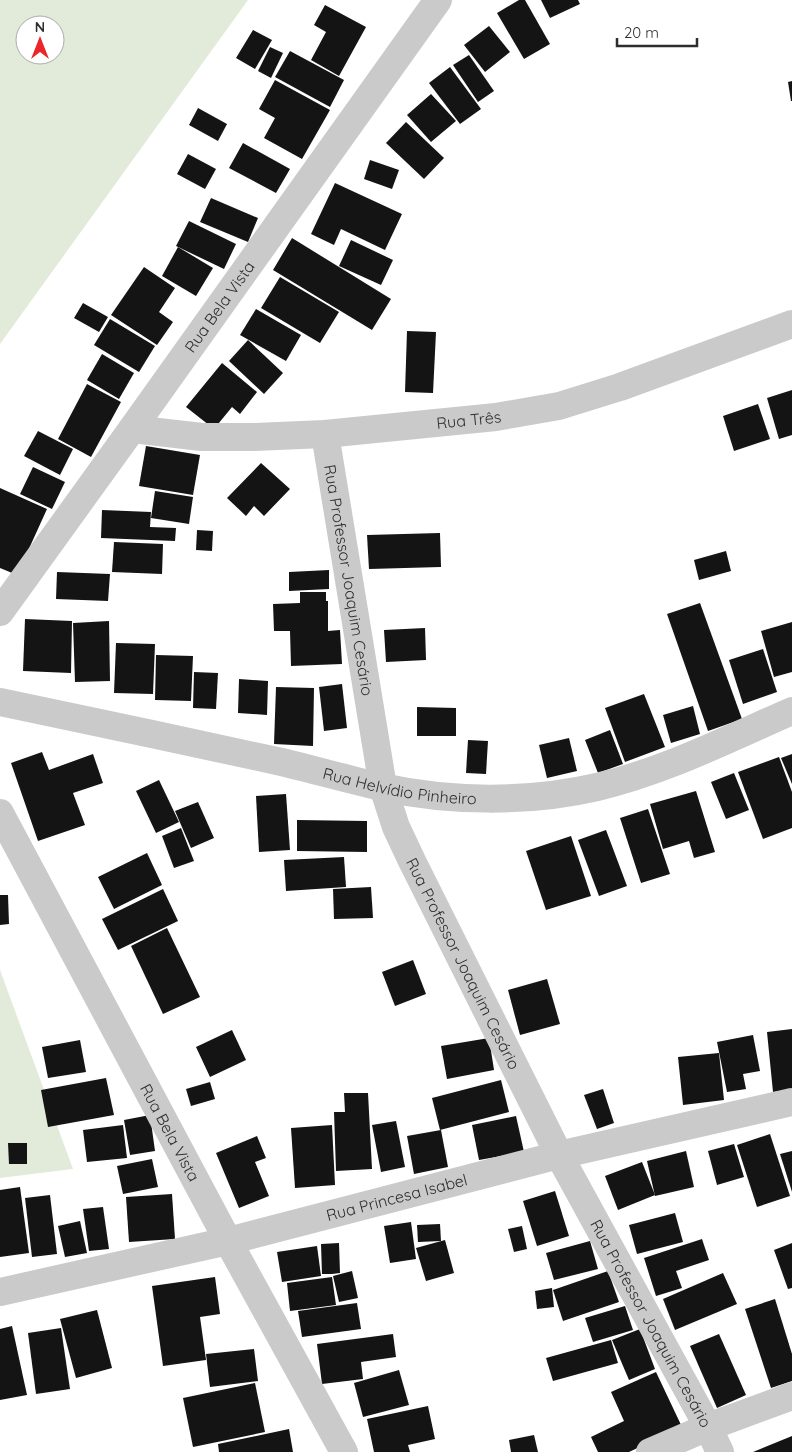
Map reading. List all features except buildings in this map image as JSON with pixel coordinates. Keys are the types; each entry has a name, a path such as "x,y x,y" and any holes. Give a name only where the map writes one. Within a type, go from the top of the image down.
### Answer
{"street":[{"name":"Rua Bela Vista","path":"0,612 438,0"},
{"name":"Rua Três","path":"132,429 202,437 254,437 325,434 496,417 559,406 620,387 792,324"},
{"name":"Rua Professor Joaquim Cesário","path":"325,434 383,787 396,827 559,1155 720,1452"},
{"name":"Rua Helvídio Pinheiro","path":"0,702 297,766 383,787 443,797 492,800 548,795 596,787 644,773 697,753 792,711"},
{"name":"Rua Bela Vista","path":"0,814 228,1241 344,1452"},
{"name":"Rua Princesa Isabel","path":"0,1292 228,1241 559,1155 792,1102"},
{"path":"650,1452 708,1427 792,1396"}],"green space":[{"path":"0,0 248,0 0,344"},
{"path":"0,970 73,1169 0,1178"}]}
